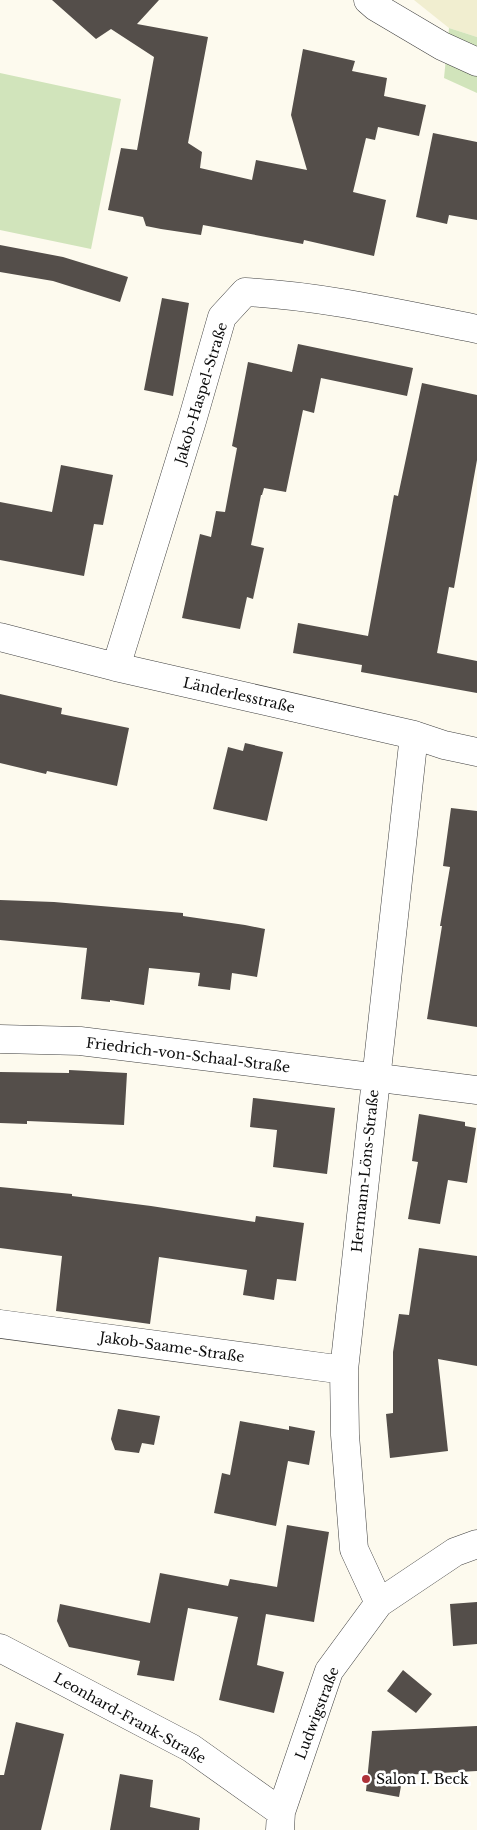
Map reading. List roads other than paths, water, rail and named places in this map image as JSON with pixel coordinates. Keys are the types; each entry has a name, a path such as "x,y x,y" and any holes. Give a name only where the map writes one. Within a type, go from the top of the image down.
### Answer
{"street":[{"path":"368,0 376,8 442,46 477,62"},
{"name":"Jakob-Haspel-Straße","path":"116,667 192,422 222,318 245,292 280,294 326,301 477,329"},
{"name":"Länderlesstraße","path":"0,637 116,667 414,734 444,745 477,752"},
{"name":"Hermann-Löns-Straße","path":"379,1603 354,1549 345,1435 344,1370 414,734"},
{"name":"Friedrich-von-Schaal-Straße","path":"0,1039 80,1041 477,1090"},
{"name":"Jakob-Saame-Straße","path":"0,1324 344,1370"},
{"name":"Ludwigstraße","path":"280,1821 330,1670 379,1603 455,1552 477,1544"},
{"name":"Leonhard-Frank-Straße","path":"0,1648 191,1748 280,1821"}],"place":[{"name":"Salon I. Beck","path":"366,1779"}]}
